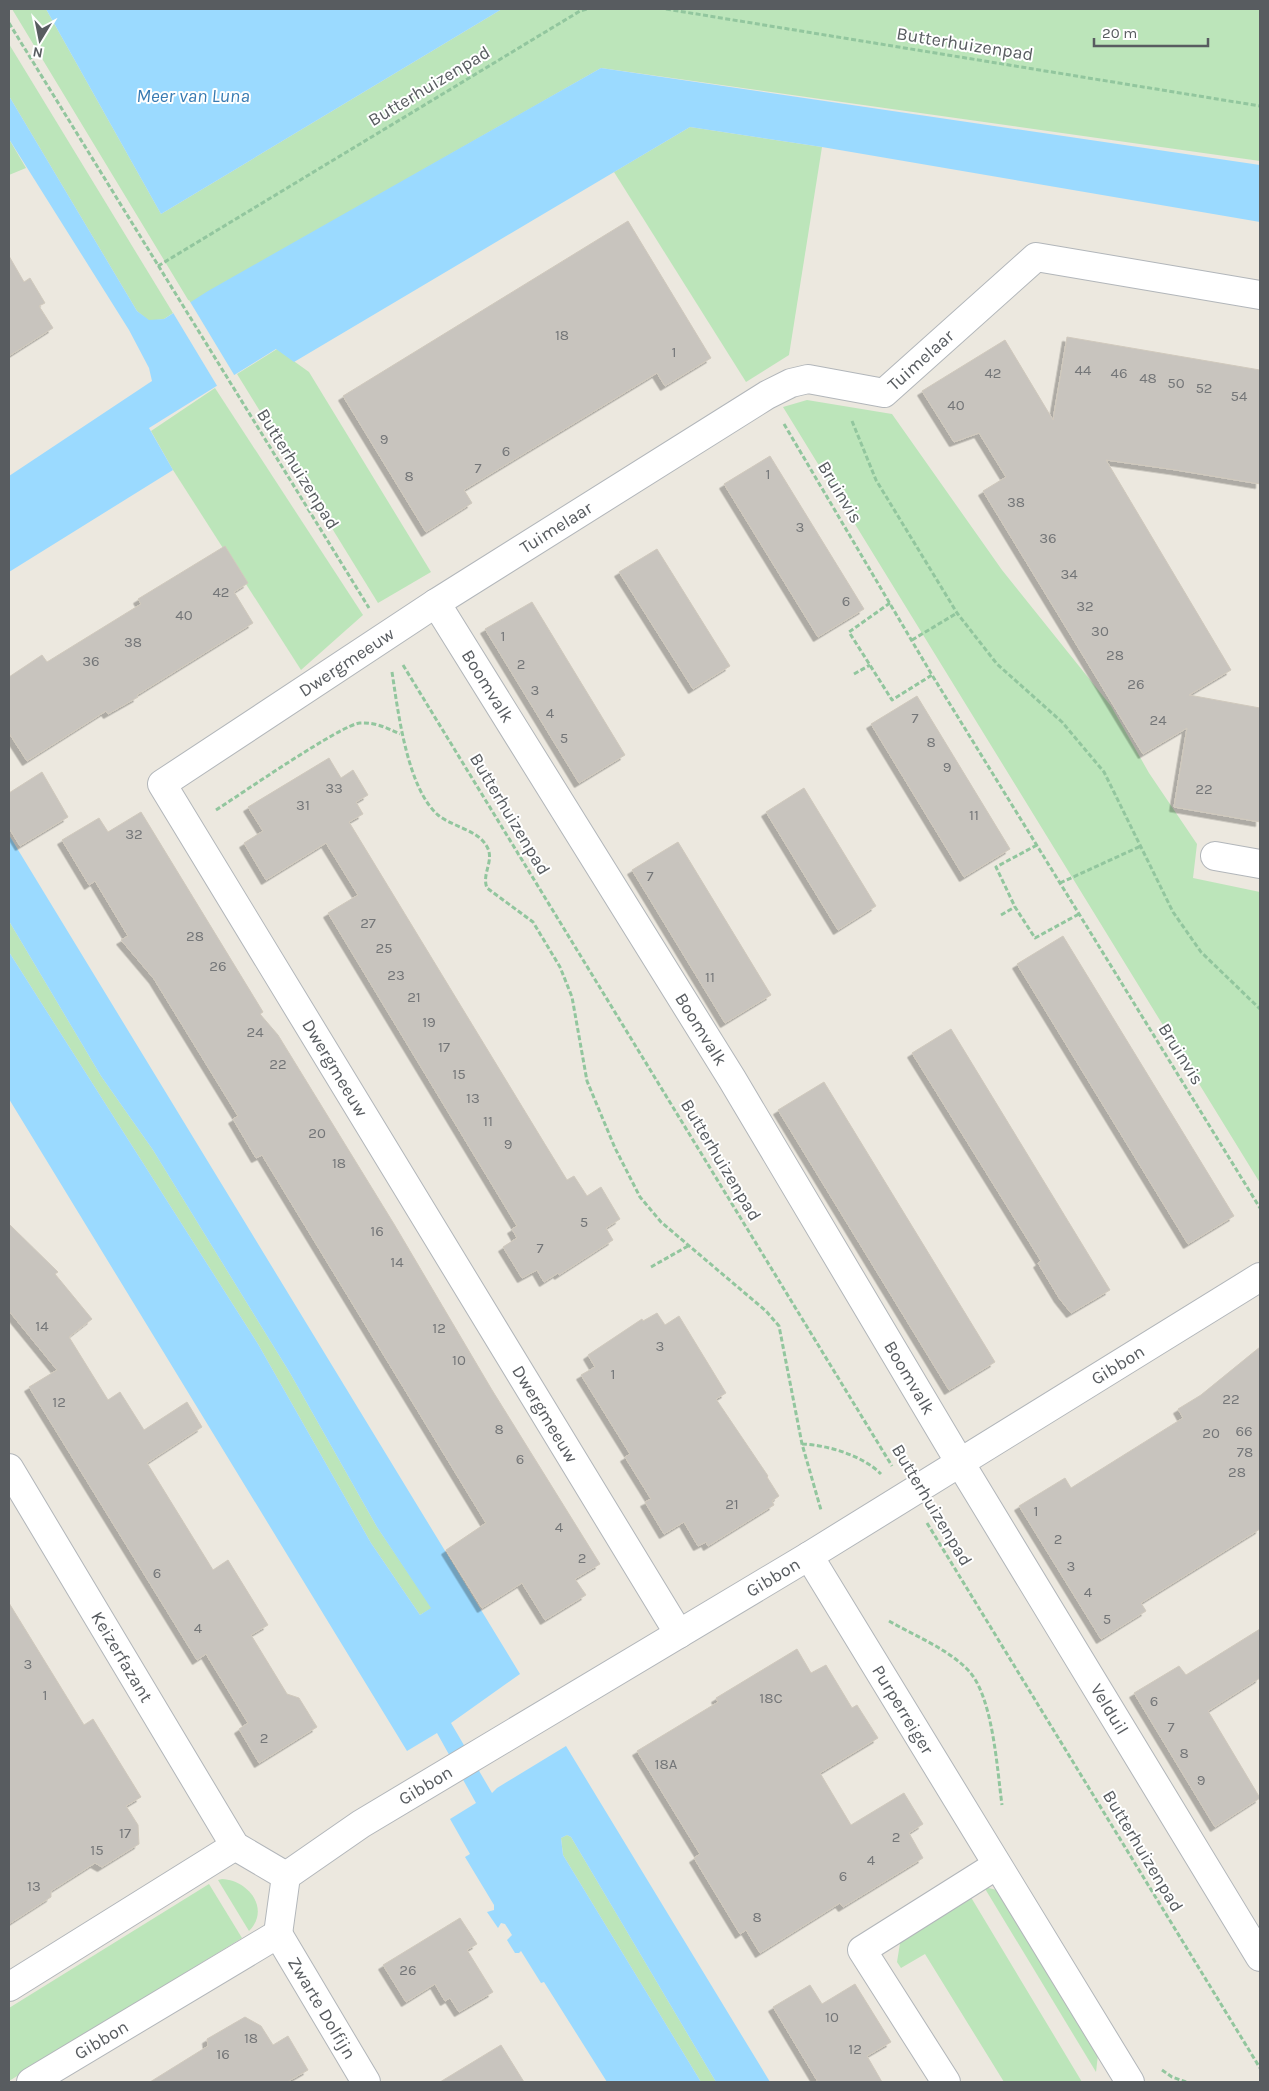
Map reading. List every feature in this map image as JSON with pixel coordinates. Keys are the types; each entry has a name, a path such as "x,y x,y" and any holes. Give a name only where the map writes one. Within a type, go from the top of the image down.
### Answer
{"street":[{"name":"Tuimelaar","path":"436,603 767,396 791,383 808,379 884,392 1036,257 1260,294"},
{"name":"Dwergmeeuw","path":"436,603 162,784 679,1634"},
{"name":"Boomvalk","path":"436,603 732,1079 959,1461"},
{"path":"1215,856 1260,864"},
{"name":"Gibbon","path":"286,1876 361,1824 809,1556 959,1461 1260,1277"},
{"name":"Velduil","path":"959,1461 1260,1957"},
{"name":"Keizerfazant","path":"9,1468 235,1846"},
{"name":"Purperreiger","path":"809,1556 1128,2082"},
{"path":"9,1987 235,1846 286,1876 278,1934"},
{"path":"946,2082 862,1950 996,1865"},
{"name":"Gibbon","path":"31,2082 278,1934"},
{"name":"Zwarte Dolfijn","path":"278,1934 366,2082"}],"path":[{"name":"Butterhuizenpad","path":"158,266 581,10 587,9"},
{"name":"Butterhuizenpad","path":"666,9 1260,106"},
{"name":"Butterhuizenpad","path":"9,23 386,637 903,1497 1260,2068"},
{"path":"845,386 854,430 876,480 957,613 997,664 1062,722 1104,772 1173,912 1201,952 1260,1009"},
{"name":"Bruinvis","path":"767,396 932,675 1260,1208"},
{"path":"890,603 849,632 892,700 932,675"},
{"path":"912,640 957,613"},
{"path":"386,637 401,734 426,803 439,816 486,843 491,855 484,880 487,888 533,922 547,943 560,967 572,997 587,1081 615,1148 640,1197 661,1222 766,1311 779,1326 802,1444 825,1522 835,1539"},
{"path":"854,674 870,665"},
{"path":"188,828 335,734 358,723 381,725 401,734"},
{"path":"1037,845 996,867 1015,907 1035,938 1079,914"},
{"path":"1060,883 1141,846"},
{"path":"1001,915 1015,907"},
{"path":"651,1267 688,1246"},
{"path":"802,1444 827,1446 875,1467 903,1497"},
{"path":"885,1618 950,1655 968,1671 982,1691 993,1740 1003,1810"},
{"path":"1156,2063 1172,2078 1186,2082"}],"green space":[{"path":"12,9 46,9 161,214 502,9 1260,9 1260,161 601,68 190,303"},
{"path":"9,44 173,313 164,319 149,321 137,311 9,96"},
{"path":"690,127 822,147 789,355 746,382 614,172"},
{"path":"9,139 26,168 9,175"},
{"path":"277,349 309,372 431,572 378,603 237,374"},
{"path":"215,388 363,615 301,670 173,470 151,431"},
{"path":"807,400 892,414 1002,570 1111,706 1149,773 1197,844 1193,878 1260,892 1260,1183 783,407"},
{"path":"9,921 101,1076 153,1150 290,1373 377,1527 432,1608 420,1615 371,1543 258,1344 9,952"},
{"path":"567,1835 571,1837 716,2082 701,2082 563,1855 561,1838"},
{"path":"222,1879 240,1884 254,1897 258,1914 249,1931 218,1880"},
{"path":"209,1884 242,1938 9,2081 9,2008"},
{"path":"984,1887 997,1890 1098,2055 1096,2072"},
{"path":"969,1894 1082,2082 1004,2082 925,1954 901,1968 897,1962 901,1937"}],"water":[{"name":"Meer van Luna","path":"46,9 502,9 161,214"},
{"path":"601,68 1260,165 1260,222 822,147 690,127 294,362 276,349 149,428 173,470 9,572 9,476 152,381 149,368 129,330 9,139 9,96 137,311 149,320 164,319 208,291"},
{"path":"9,835 520,1674 451,1723 492,1793 497,1788 566,1746 770,2082 716,2082 571,1837 567,1835 561,1838 563,1855 701,2082 607,2082 544,1982 541,1983 521,1951 515,1953 507,1940 512,1935 505,1924 501,1923 498,1928 487,1912 494,1910 494,1905 465,1857 470,1854 450,1819 476,1803 437,1733 407,1751 9,1099 9,952 258,1344 371,1543 420,1615 431,1608 377,1527 290,1373 153,1150 101,1076 9,921"}],"pier":[{"path":"189,300 236,378 219,389 172,311"}],"building":[{"path":"628,221 711,358 665,386 657,373 464,490 472,503 426,532 343,396"},
{"path":"9,256 24,282 30,278 45,303 39,306 53,328 9,356"},
{"path":"1067,337 1260,370 1260,484 1106,460 1231,670 1189,695 1260,708 1260,822 1174,807 1187,728 1143,754 983,491 1006,477 979,433 954,442 922,391 1005,340 1053,420"},
{"path":"770,456 864,609 818,637 724,484"},
{"path":"225,546 248,583 234,592 253,623 137,695 138,697 108,714 106,711 27,761 9,733 9,677 42,655 47,662 141,604 138,599"},
{"path":"657,549 730,666 693,689 619,572"},
{"path":"532,602 625,755 579,783 485,629"},
{"path":"917,696 1010,849 964,877 871,724"},
{"path":"329,758 341,778 353,770 368,795 356,802 363,814 349,822 567,1180 574,1176 587,1196 601,1187 620,1219 606,1228 613,1240 559,1275 558,1273 544,1282 537,1270 522,1278 503,1247 517,1238 512,1229 517,1226 328,913 358,895 326,843 266,880 244,843 263,831 248,807"},
{"path":"42,772 68,817 20,846 9,828 9,793"},
{"path":"804,788 876,906 838,930 766,812"},
{"path":"141,812 263,1012 260,1014 278,1035 394,1224 492,1390 600,1564 575,1579 586,1595 545,1620 522,1583 482,1608 446,1550 486,1523 262,1155 256,1158 233,1119 238,1116 154,979 121,940 128,936 95,881 89,885 62,840 99,818 108,832"},
{"path":"678,842 771,995 725,1023 632,870"},
{"path":"1063,936 1234,1216 1188,1244 1017,964"},
{"path":"951,1029 1110,1290 1071,1313 1059,1298 1038,1263 1041,1261 912,1053"},
{"path":"824,1082 995,1362 949,1390 778,1110"},
{"path":"9,1224 58,1272 55,1274 92,1319 69,1337 108,1400 120,1392 144,1430 187,1402 202,1427 147,1463 213,1570 228,1560 268,1625 251,1635 287,1694 299,1698 317,1727 259,1763 239,1729 248,1723 206,1654 197,1660 29,1387 57,1370 9,1311"},
{"path":"657,1313 665,1325 679,1316 726,1393 716,1399 768,1476 779,1496 772,1501 774,1505 708,1546 706,1542 698,1546 684,1522 664,1534 645,1502 651,1499 625,1457 630,1454 581,1375 595,1367 588,1355 642,1319 643,1321"},
{"path":"1260,1347 1260,1529 1141,1603 1146,1611 1101,1639 1019,1506 1065,1478 1071,1488 1183,1418 1178,1409 1201,1395"},
{"path":"9,1603 84,1725 93,1719 141,1797 126,1806 138,1825 139,1844 102,1867 95,1863 51,1891 51,1897 9,1924"},
{"path":"1260,1629 1260,1678 1208,1711 1260,1798 1215,1827 1134,1693 1179,1666 1186,1675"},
{"path":"797,1649 811,1673 826,1665 852,1708 857,1705 878,1738 820,1773 851,1825 904,1793 923,1824 909,1833 923,1858 843,1907 840,1903 760,1953 746,1930 740,1934 694,1858 700,1854 637,1751 718,1702 716,1698"},
{"path":"460,1918 477,1944 467,1950 493,1992 459,2012 450,1998 445,2001 435,1984 406,2002 383,1965"},
{"path":"855,1984 891,2042 867,2056 882,2082 818,2082 773,2007 810,1985 822,2004"},
{"path":"245,2017 261,2026 273,2045 288,2036 308,2070 287,2082 150,2082 208,2046 207,2039"},
{"path":"501,2045 524,2082 440,2082"}]}
